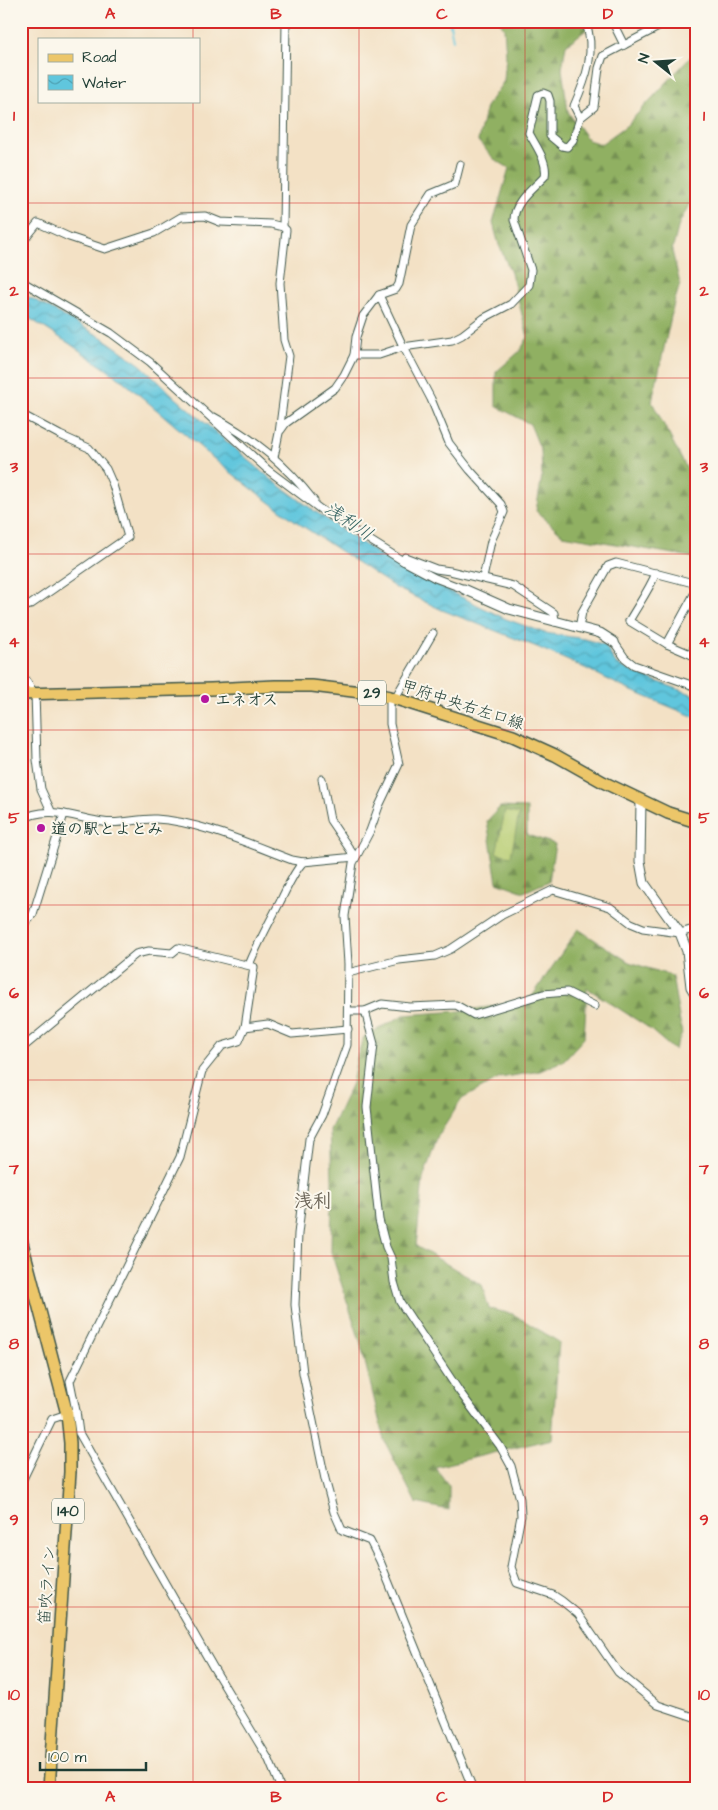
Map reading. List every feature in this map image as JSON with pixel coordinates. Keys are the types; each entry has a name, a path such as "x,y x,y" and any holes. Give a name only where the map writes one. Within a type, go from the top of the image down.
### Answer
{"main road":[{"name":"甲府中央右左口線","path":"30,693 275,686 312,686 369,693 392,698 513,736 668,813 697,822"},
{"name":"笛吹ライン","path":"21,1239 71,1413 70,1472 49,1789"}],"street":[{"path":"274,457 289,356 284,340 280,283 286,230 283,227 286,21"},
{"path":"580,118 574,106 586,77 591,42 585,21"},
{"path":"612,21 624,45"},
{"path":"354,355 378,355 403,347 452,340 462,335 484,318 511,304 529,285 531,270 514,215 516,206 545,176 544,161 529,133 538,95 542,93 548,95 550,101 550,136 562,146 567,147 573,140 580,118 594,107 599,68 603,56 670,21"},
{"path":"279,433 286,423 334,388 344,375 354,355 356,337 363,316 378,295 396,289 400,284 411,225 431,194 455,184 460,164"},
{"path":"21,244 38,223 69,237 105,249 154,233 181,217 204,216 220,222 271,224 283,227"},
{"path":"21,281 111,333 150,362 268,470 320,509 403,561 435,578 509,609 600,633 614,642 625,658 634,665 697,687"},
{"path":"378,295 431,399 449,443 501,504 504,512 491,541 483,578"},
{"path":"204,411 237,430 274,457 301,485 320,509"},
{"path":"21,414 89,448 106,469 113,485 128,537 30,605 21,607"},
{"path":"403,561 405,557 436,569 513,586 554,613 556,622"},
{"path":"579,628 582,612 608,566 616,563 697,584"},
{"path":"656,573 651,587 643,596 629,621 667,644 694,656 697,643"},
{"path":"667,644 697,589"},
{"path":"432,633 392,698 390,724 399,764 379,806 370,831 355,858 345,916 348,973 347,1045 322,1115 309,1139 298,1234 295,1305 303,1373 319,1454 334,1512 342,1530 370,1541 380,1561 472,1789"},
{"path":"21,674 31,688 41,790 51,811"},
{"path":"322,780 330,820 355,858"},
{"path":"641,800 640,861 644,883 680,932 687,951 691,986 697,996"},
{"path":"21,820 51,811 105,823 156,819 208,830 292,860 303,862 355,858"},
{"path":"21,927 33,914 64,814"},
{"path":"249,965 257,945 293,876 303,862"},
{"path":"348,973 399,960 435,956 451,949 490,922 553,890 610,907 631,924 644,928 680,932 697,928"},
{"path":"21,1049 136,954 149,951 172,953 178,948 254,967 245,1027 239,1041 222,1046 202,1071 180,1157 70,1382 71,1413 79,1433 198,1641 269,1760 281,1789"},
{"path":"348,1011 365,1011 382,1004 410,1007 456,1005 474,1015 544,994 567,992 595,1006"},
{"path":"365,1011 374,1044 367,1107 379,1220 390,1258 394,1282 400,1302 459,1391 500,1446 511,1466 520,1499 521,1516 511,1567 517,1583 553,1595 578,1614 618,1672 658,1705 697,1718"},
{"path":"245,1027 268,1024 292,1034 348,1029"},
{"path":"21,1483 52,1420 71,1413"}],"green space":[{"path":"499,21 593,21 594,24 566,45 562,69 568,112 588,140 601,144 626,126 697,50 697,189 679,224 672,251 680,284 652,402 691,477 697,481 697,558 563,535 536,511 542,476 541,451 530,424 496,406 496,372 520,351 528,337 511,273 499,245 493,223 509,168 494,159 478,141 486,107 504,81 506,55 504,28"},
{"path":"500,807 527,808 527,835 555,844 549,881 524,892 497,882 487,821"},
{"path":"505,811 519,814 511,856 496,853"},
{"path":"578,929 629,962 672,976 682,1034 674,1050 646,1026 587,988 584,1038 563,1061 540,1071 500,1078 462,1099 438,1136 423,1179 416,1246 482,1285 489,1309 513,1314 559,1342 552,1439 435,1467 449,1486 449,1510 416,1503 384,1440 360,1341 331,1252 332,1179 330,1130 352,1083 357,1057 364,1037 404,1015 460,1011 529,1001"}],"water":[{"path":"21,294 103,338 141,365 177,399 271,479 390,562 506,619 545,633 585,639 605,645 616,664 634,673 697,696 697,718 627,689 537,647 442,610 396,588 301,525 260,495 220,464 123,381 21,313"}],"waterway":[{"path":"451,21 453,40"}],"place":[{"name":"エネオス","path":"205,699"},
{"name":"道の駅とよとみ","path":"41,828"}],"district":[{"name":"浅利","path":"313,1200"}],"water label":[{"name":"浅利川","path":"349,521"}]}
